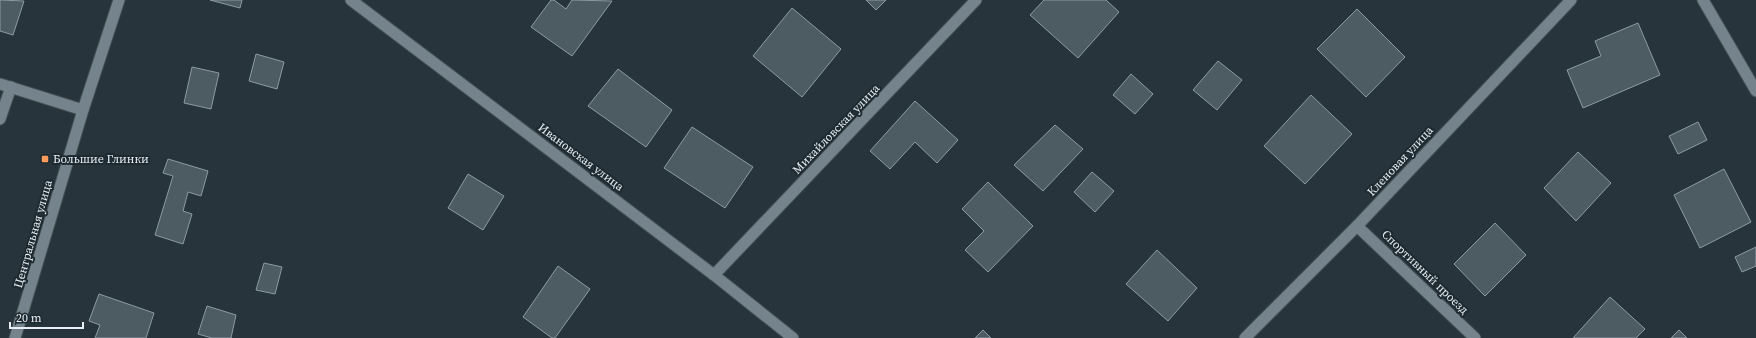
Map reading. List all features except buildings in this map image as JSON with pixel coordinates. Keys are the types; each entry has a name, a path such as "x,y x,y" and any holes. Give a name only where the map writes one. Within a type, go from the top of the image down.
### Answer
{"street":[{"name":"Центральная улица","path":"15,338 83,110 120,0"},
{"name":"Ивановская улица","path":"350,0 363,3 793,338"},
{"name":"Михайловская улица","path":"714,275 976,0"},
{"name":"Кленовая улица","path":"1245,338 1357,226 1571,0"},
{"path":"1703,0 1756,90"},
{"path":"0,84 83,110"},
{"path":"0,119 11,87"},
{"name":"Спортивный проезд","path":"1357,226 1475,338"}],"place":[{"name":"Большие Глинки","path":"45,159"}]}
